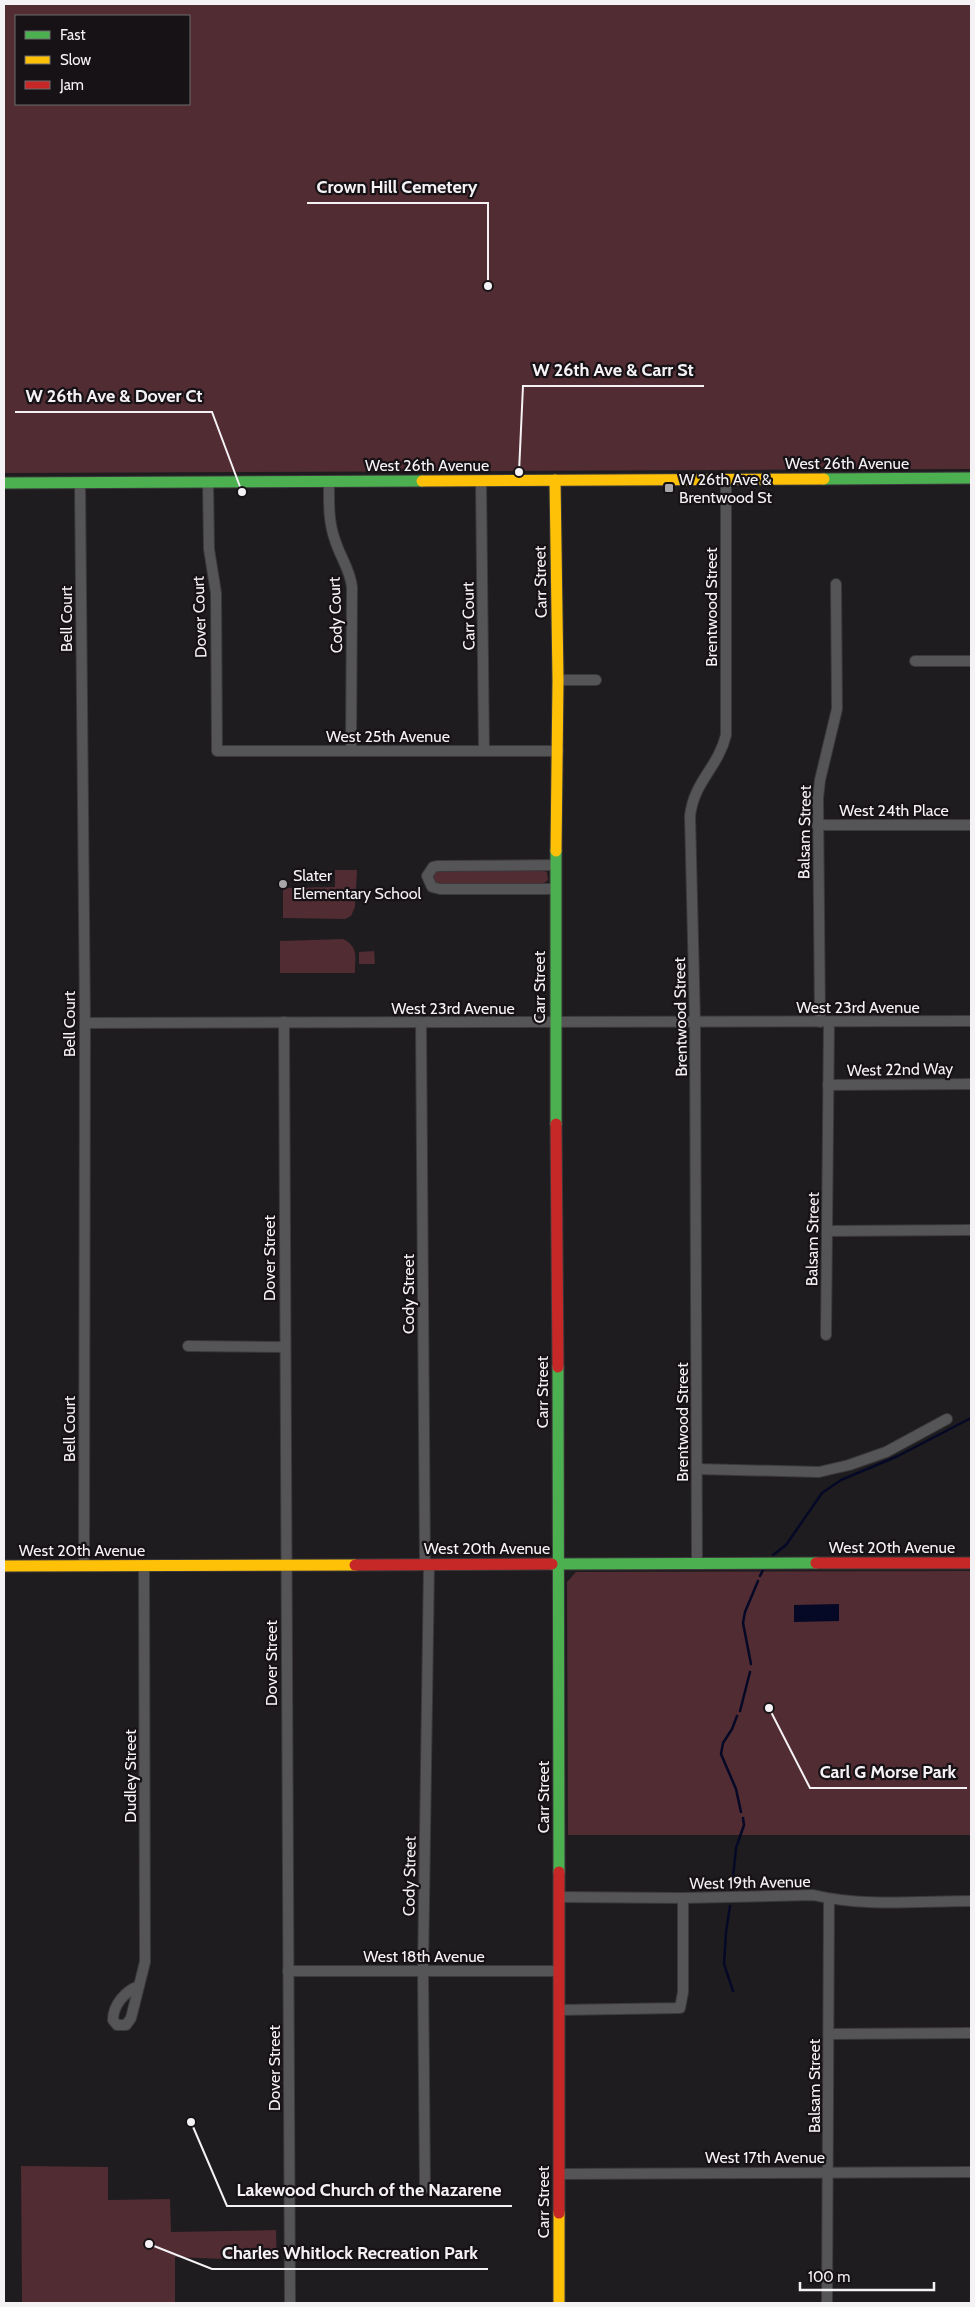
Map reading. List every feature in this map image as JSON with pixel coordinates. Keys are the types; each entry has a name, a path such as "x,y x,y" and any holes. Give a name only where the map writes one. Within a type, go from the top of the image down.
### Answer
{"street":[{"name":"West 26th Avenue","path":"4,483 971,478"},
{"name":"Carr Street","path":"555,480 558,680 555,890 559,2303"},
{"name":"Brentwood Street","path":"697,1564 695,1021 690,816 694,794 701,780 718,758 726,735 726,480"},
{"name":"Carr Court","path":"481,481 484,750"},
{"name":"Dover Court","path":"208,482 208,539 216,593 217,751"},
{"name":"Cody Court","path":"329,482 331,525 337,546 348,568 352,587 351,751"},
{"name":"Bell Court","path":"80,483 85,1024 84,1566"},
{"name":"Balsam Street","path":"826,1335 828,1085 817,825 820,780 837,709 836,584"},
{"path":"915,661 971,661"},
{"path":"558,680 596,680"},
{"name":"West 25th Avenue","path":"217,751 558,751"},
{"name":"West 24th Place","path":"817,825 971,825"},
{"path":"555,865 438,866 433,867 427,876 432,887 440,889 555,890"},
{"name":"West 23rd Avenue","path":"85,1024 971,1021"},
{"name":"Dover Street","path":"284,1022 290,2303"},
{"name":"Cody Street","path":"421,1023 427,1565 423,1970 425,2188"},
{"name":"West 22nd Way","path":"828,1085 971,1084"},
{"path":"827,1231 971,1230"},
{"path":"188,1346 285,1347"},
{"path":"697,1469 819,1472 849,1465 886,1452 947,1418"},
{"name":"West 20th Avenue","path":"4,1566 971,1563"},
{"name":"Dudley Street","path":"139,1986 145,1962 144,1566"},
{"name":"West 19th Avenue","path":"559,1897 683,1898 813,1895 830,1899 863,1901 971,1901"},
{"path":"559,2010 680,2008 683,1992 683,1898"},
{"name":"Balsam Street","path":"827,2303 830,1899"},
{"name":"West 18th Avenue","path":"288,1971 559,1971"},
{"path":"830,2034 971,2033"},
{"name":"West 17th Avenue","path":"559,2174 971,2172"}],"shaded area":[{"path":"4,4 971,4 971,469 4,473"},
{"path":"335,870 357,870 355,907 351,916 345,919 283,918 283,888 335,887"},
{"path":"541,870 547,872 548,880 543,884 440,885 434,883 432,877 435,871"},
{"path":"343,939 352,945 354,949 355,973 280,973 280,941"},
{"path":"374,951 375,964 359,964 359,952"},
{"path":"971,1571 971,1835 568,1835 567,1582 576,1572"},
{"path":"21,2166 108,2167 108,2200 170,2199 171,2232 276,2230 277,2261 175,2257 175,2303 22,2303"}],"water":[{"path":"839,1604 839,1621 794,1622 794,1605"}],"waterway":[{"path":"773,1555 786,1545 822,1493 841,1480 898,1456 971,1418"},
{"path":"760,1576 763,1570"},
{"path":"751,1664 743,1623 745,1612 758,1581"},
{"path":"740,1711 750,1672"},
{"path":"737,1716 732,1729 723,1743 721,1754 736,1789 741,1812"},
{"path":"732,1888 736,1848 744,1825 743,1818"},
{"path":"730,1906 724,1964 733,1991"}],"traffic: fast":[{"path":"824,479 971,478"},
{"path":"4,483 422,481"},
{"path":"556,851 556,1124"},
{"path":"558,1367 559,1872"},
{"path":"552,1564 816,1563"}],"traffic: slow":[{"path":"422,481 824,479"},
{"path":"555,480 558,680 556,851"},
{"path":"4,1566 355,1565"},
{"path":"559,2213 559,2303"}],"traffic: jam":[{"path":"556,1124 558,1367"},
{"path":"816,1563 971,1563"},
{"path":"355,1565 552,1564"},
{"path":"559,1872 559,2213"}],"place":[{"name":"Crown Hill Cemetery","path":"488,286"},
{"name":"W 26th Ave & Carr St","path":"519,472"},
{"name":"W 26th Ave & Brentwood St","path":"669,488"},
{"name":"W 26th Ave & Dover Ct","path":"242,492"},
{"name":"Slater Elementary School","path":"283,884"},
{"name":"Carl G Morse Park","path":"769,1708"},
{"name":"Lakewood Church of the Nazarene","path":"191,2122"},
{"name":"Charles Whitlock Recreation Park","path":"149,2244"}]}
